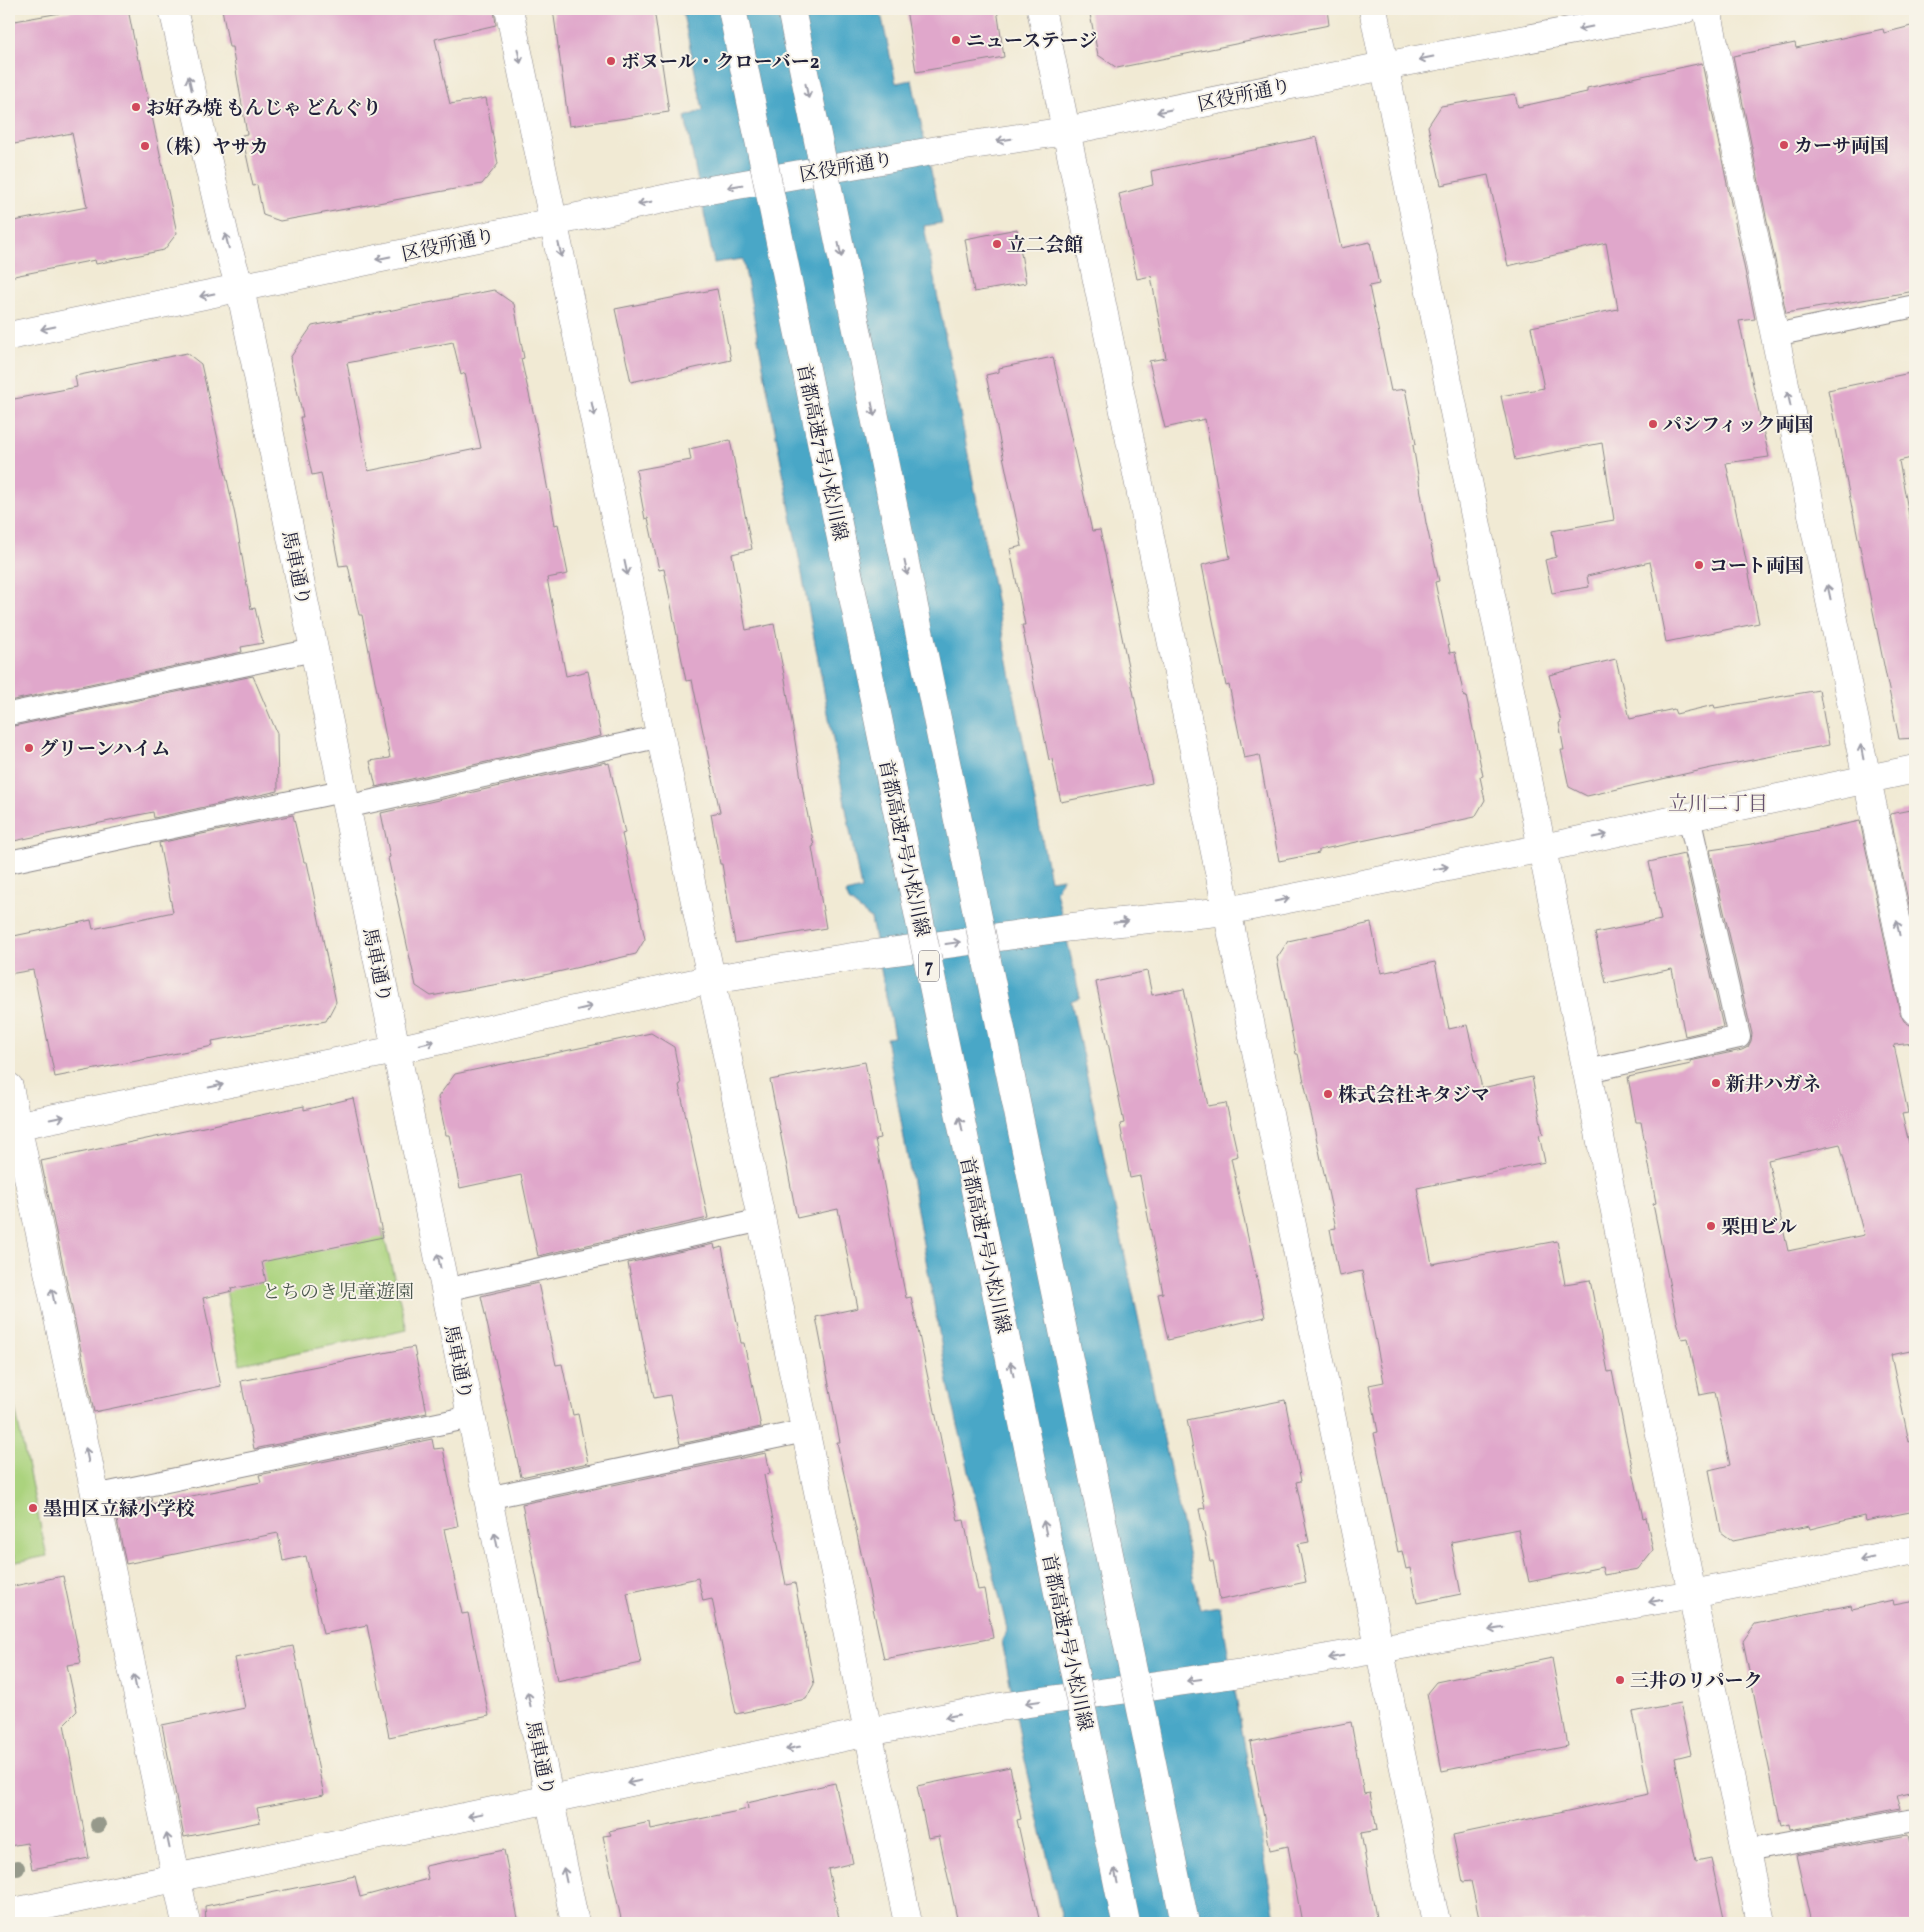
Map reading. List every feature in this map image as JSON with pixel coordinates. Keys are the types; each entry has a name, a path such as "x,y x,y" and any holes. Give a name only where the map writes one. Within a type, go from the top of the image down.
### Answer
{"main road":[{"name":"馬車通り","path":"173,9 226,241 240,288 575,1923"},
{"path":"509,9 908,1923"},
{"name":"首都高速7号小松川線","path":"732,9 1126,1923"},
{"path":"791,9 1185,1923"},
{"path":"1041,9 1436,1923"},
{"path":"1372,9 1543,848 1692,1594 1761,1923"},
{"name":"区役所通り","path":"9,336 692,193 938,150 1066,130 1384,66 1685,9"},
{"path":"1707,9 1915,1010"},
{"path":"13,1126 396,1050 712,980 852,957 1072,927 1227,911 1543,848 1915,769"},
{"path":"9,1087 13,1126 95,1496 186,1923"},
{"path":"9,1913 868,1732 1000,1706 1242,1673 1692,1594 1915,1550"}],"lane":[{"path":"1775,335 1915,306"},
{"path":"9,714 314,650"},
{"path":"9,862 344,799 661,736"},
{"path":"1588,1071 1739,1037 1689,817"},
{"path":"445,1290 762,1220"},
{"path":"95,1496 471,1417"},
{"path":"487,1498 805,1431"},
{"path":"1746,1851 1915,1820"}],"green space":[{"name":"とちのき児童遊園","path":"382,1228 407,1330 240,1364 221,1264"},
{"path":"9,1381 47,1556 16,1562 14,1554 9,1558"}],"water":[{"path":"682,9 880,9 896,83 912,80 942,223 924,226 1050,880 1063,878 1056,891 1080,997 1071,1001 1200,1609 1220,1606 1276,1923 1063,1923 1023,1752 1002,1641 1007,1629 949,1388 886,1038 894,1037 871,919 849,901 846,893 861,889 743,259 714,263 685,117 703,110"}],"building":[{"path":"83,9 128,9 177,233 164,250 96,264 95,260 9,277 9,222 87,207 72,133 9,145 9,22"},
{"path":"222,9 494,9 496,25 435,39 450,104 486,98 498,164 482,184 280,221 263,215 257,185 253,186 242,135 247,134 232,47 229,47"},
{"name":"ボヌール・クローバー2","path":"553,9 654,9 669,112 569,126"},
{"name":"ニューステージ","path":"906,9 997,9 1004,57 916,72"},
{"path":"1089,9 1327,9 1329,25 1117,68 1098,55"},
{"path":"1915,25 1915,291 1786,313 1733,56 1795,43 1796,48 1883,29 1884,33"},
{"path":"1702,63 1755,319 1739,321 1769,457 1726,463 1759,623 1666,642 1650,562 1587,576 1589,587 1552,593 1545,560 1556,557 1552,531 1614,520 1602,443 1515,460 1501,396 1544,388 1531,327 1618,309 1606,243 1508,266 1488,175 1441,185 1428,126 1441,106 1515,94 1518,107 1587,92 1587,88"},
{"path":"1317,137 1341,248 1370,242 1379,284 1369,286 1391,391 1405,389 1416,444 1413,445 1426,523 1439,581 1435,582 1450,653 1455,652 1464,697 1466,696 1483,776 1480,777 1485,800 1475,817 1319,850 1319,853 1279,861 1259,755 1244,758 1229,685 1226,686 1202,565 1230,558 1205,419 1165,428 1149,361 1166,358 1151,276 1137,279 1119,194 1153,185 1151,171"},
{"path":"1017,229 1026,283 974,292 965,239"},
{"path":"717,289 731,360 631,382 615,309"},
{"path":"494,290 514,304 524,358 521,359 555,525 558,524 568,574 547,578 566,676 588,671 601,736 376,787 370,761 390,758 362,615 359,615 348,565 339,566 321,473 312,475 300,417 303,417 290,358 312,326","holes":["453,342 461,375 465,373 481,448 368,471 347,363"]},
{"path":"187,353 201,364 235,515 251,609 255,608 263,643 241,647 242,652 9,701 9,400 77,387 75,376"},
{"path":"1053,357 1092,531 1100,530 1152,783 1061,802 1052,759 1049,760 1022,625 1025,625 1010,549 1022,546 986,375 999,372 999,368"},
{"path":"1915,372 1915,457 1899,461 1909,515 1915,535 1915,738 1899,739 1828,390"},
{"path":"730,440 752,549 732,554 746,630 774,624 814,846 812,847 826,928 735,943 722,864 720,864 711,814 720,812 692,680 686,681 664,569 659,570 648,518 645,519 636,470 691,460 689,449"},
{"path":"1616,659 1630,719 1674,709 1676,714 1714,705 1715,708 1819,690 1829,745 1711,768 1587,796 1569,787 1561,750 1564,750 1559,723 1561,722 1549,675"},
{"path":"253,676 277,733 278,791 154,818 153,812 9,842 9,727"},
{"path":"606,762 606,764 609,763 625,833 622,834 645,939 636,954 527,979 431,996 416,986 388,858 390,857 381,813"},
{"path":"1915,809 1915,934 1890,814"},
{"path":"293,815 304,862 307,862 336,1002 326,1021 212,1041 213,1046 55,1077 33,970 9,974 9,937 91,920 93,929 173,912 159,843"},
{"path":"1860,821 1900,1013 1904,1021 1910,1025 1915,1025 1915,1043 1894,1045 1908,1113 1902,1114 1915,1168 1915,1350 1891,1355 1909,1442 1915,1440 1915,1511 1865,1521 1864,1516 1810,1529 1809,1526 1733,1541 1721,1532 1709,1470 1730,1465 1715,1392 1700,1395 1688,1338 1682,1339 1677,1321 1653,1204 1656,1203 1641,1122 1636,1122 1628,1077 1691,1064 1690,1061 1742,1050 1748,1047 1752,1034 1710,850 1752,844","holes":["1840,1144 1864,1235 1788,1251 1768,1160"]},
{"path":"1684,854 1723,1027 1685,1036 1672,969 1606,983 1595,933 1661,920 1649,862"},
{"path":"1371,923 1381,973 1435,962 1449,1029 1467,1025 1482,1088 1532,1077 1543,1134 1539,1135 1545,1162 1417,1188 1432,1264 1557,1241 1565,1284 1590,1280 1608,1372 1612,1371 1643,1518 1646,1517 1653,1550 1638,1569 1604,1575 1602,1567 1529,1582 1518,1529 1451,1542 1461,1594 1417,1603 1410,1568 1406,1569 1402,1551 1398,1552 1374,1433 1378,1432 1369,1385 1384,1382 1362,1271 1339,1276 1330,1229 1336,1228 1298,1054 1296,1054 1277,958 1288,941"},
{"path":"1147,971 1152,995 1184,989 1208,1106 1226,1103 1238,1156 1231,1158 1265,1317 1168,1340 1158,1294 1163,1293 1140,1176 1130,1178 1120,1124 1124,1123 1096,982"},
{"path":"651,1033 674,1047 681,1084 679,1085 708,1218 538,1256 521,1175 460,1188 449,1135 446,1135 438,1097 455,1074"},
{"path":"865,1062 880,1138 875,1139 906,1298 911,1297 958,1521 964,1520 978,1590 984,1589 993,1638 884,1659 837,1442 840,1442 816,1317 858,1308 838,1209 797,1218 770,1080"},
{"path":"353,1098 383,1237 262,1262 266,1282 231,1289 232,1291 203,1298 221,1386 94,1412 41,1161 304,1106 304,1110"},
{"path":"714,1244 715,1249 722,1247 741,1343 744,1343 761,1427 680,1444 670,1395 654,1398 628,1263"},
{"path":"538,1283 556,1365 562,1364 573,1415 578,1414 588,1463 521,1477 481,1296"},
{"path":"414,1347 427,1413 254,1449 241,1381"},
{"path":"1285,1400 1301,1481 1296,1482 1309,1542 1298,1544 1306,1582 1220,1600 1213,1561 1210,1561 1199,1509 1205,1508 1187,1420"},
{"path":"432,1439 434,1449 443,1448 458,1526 444,1529 462,1614 468,1613 489,1716 389,1737 367,1625 323,1634 306,1556 283,1561 278,1533 126,1564 114,1506 151,1498 152,1504 261,1482 259,1475"},
{"path":"766,1453 770,1473 764,1475 786,1585 795,1583 814,1684 806,1699 736,1714 712,1599 703,1601 698,1578 627,1593 641,1663 557,1681 522,1504"},
{"path":"63,1576 81,1663 67,1665 77,1711 64,1724 89,1858 32,1869 27,1843 9,1846 9,1587"},
{"path":"1893,1600 1894,1605 1915,1601 1915,1792 1897,1796 1901,1809 1790,1830 1789,1824 1781,1826 1743,1641 1755,1624 1851,1605 1852,1609"},
{"path":"293,1646 324,1795 257,1808 260,1822 184,1837 162,1725 245,1708 235,1658"},
{"path":"1552,1658 1568,1746 1442,1771 1427,1693 1436,1682"},
{"path":"1680,1703 1691,1754 1675,1758 1696,1862 1711,1859 1725,1923 1480,1923 1471,1881 1463,1882 1453,1835 1649,1794 1633,1712"},
{"path":"1351,1722 1364,1794 1370,1793 1377,1830 1361,1833 1377,1923 1302,1923 1288,1846 1270,1850 1250,1742"},
{"path":"1010,1767 1021,1819 1017,1820 1040,1923 958,1923 939,1836 928,1838 917,1786"},
{"path":"835,1783 853,1863 828,1869 840,1923 622,1923 603,1836 611,1835 609,1831 650,1822 651,1829 748,1809 747,1803"},
{"path":"1908,1835 1915,1862 1915,1923 1811,1923 1796,1855"},
{"path":"504,1850 519,1923 206,1923 205,1906 355,1876 360,1897 428,1879 425,1866"}],"place":[{"name":"ニューステージ","path":"956,40"},
{"name":"ボヌール・クローバー2","path":"611,61"},
{"name":"お好み焼 もんじゃ どんぐり","path":"136,107"},
{"name":"カーサ両国","path":"1784,145"},
{"name":"（株）ヤサカ","path":"145,146"},
{"name":"立二会館","path":"997,244"},
{"name":"パシフィック両国","path":"1653,424"},
{"name":"コート両国","path":"1699,565"},
{"name":"グリーンハイム","path":"29,748"},
{"name":"新井ハガネ","path":"1716,1083"},
{"name":"株式会社キタジマ","path":"1328,1094"},
{"name":"栗田ビル","path":"1711,1226"},
{"name":"墨田区立緑小学校","path":"33,1508"},
{"name":"三井のリパーク","path":"1620,1680"}],"district":[{"name":"立川二丁目","path":"1718,803"}]}
